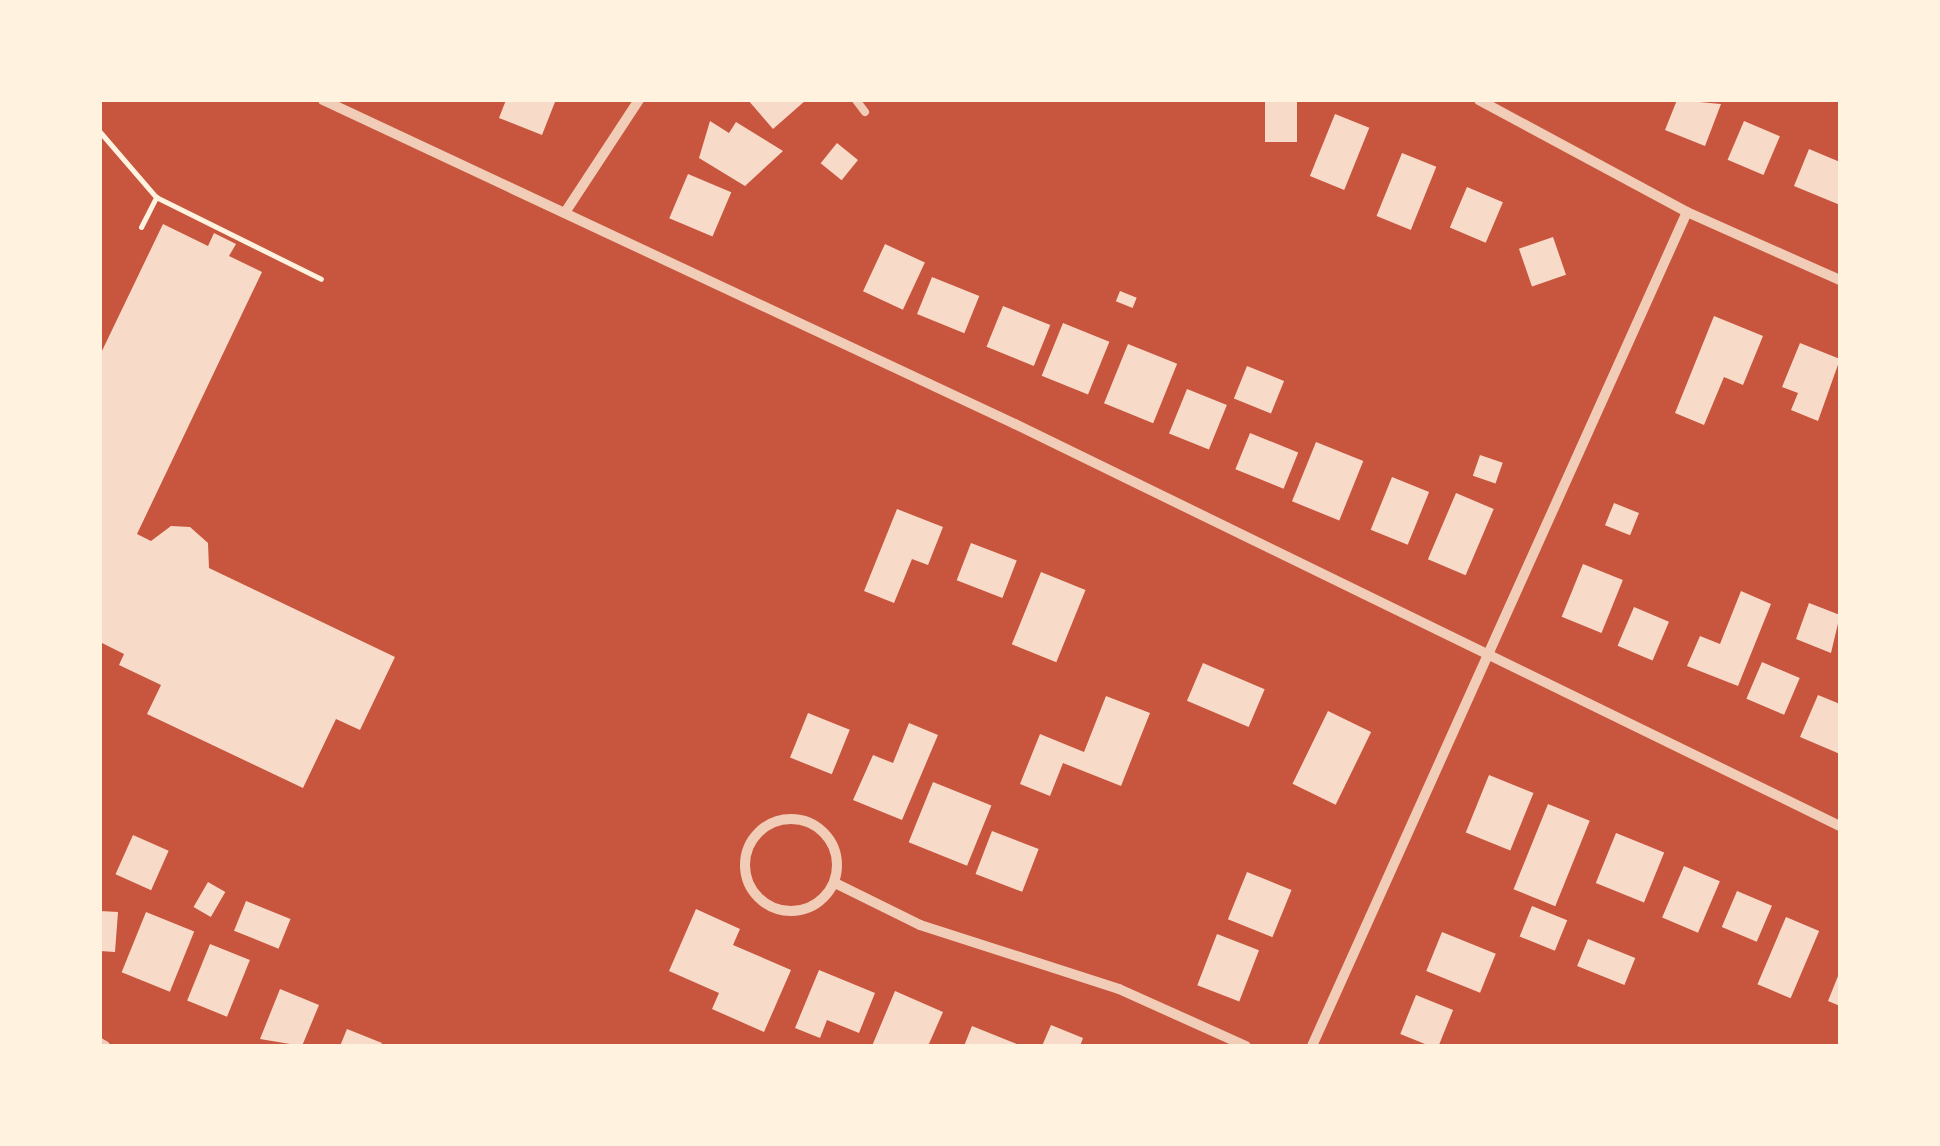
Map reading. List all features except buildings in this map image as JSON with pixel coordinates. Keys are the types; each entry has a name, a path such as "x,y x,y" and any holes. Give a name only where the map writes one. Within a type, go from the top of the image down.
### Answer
{"street":[{"path":"322,100 566,211 1840,826"},
{"path":"566,211 638,100"},
{"path":"1479,100 1687,212 1840,280"},
{"path":"1312,1046 1482,652 1687,212"},
{"path":"789,819 818,828 836,852 835,883 815,906 772,907 746,872 751,842 789,819"},
{"path":"835,883 920,925 1118,989 1246,1046"}],"lane":[{"path":"856,100 865,112"}],"path":[{"path":"100,132 156,197 321,279"},
{"path":"141,227 156,197"}]}
